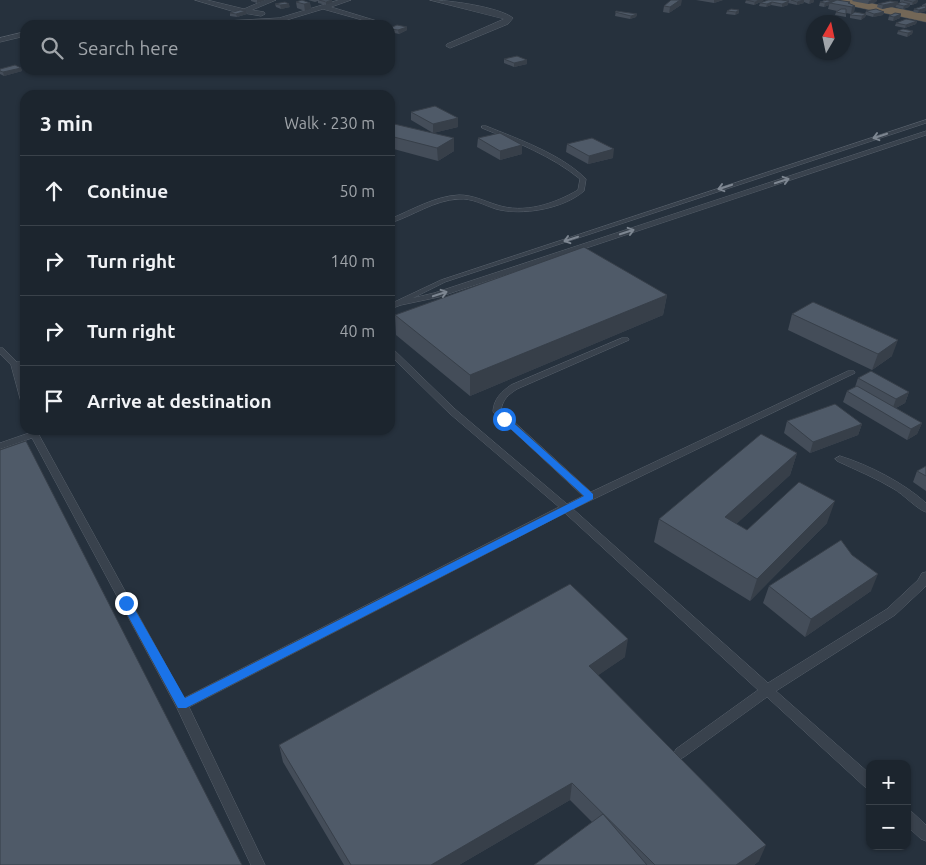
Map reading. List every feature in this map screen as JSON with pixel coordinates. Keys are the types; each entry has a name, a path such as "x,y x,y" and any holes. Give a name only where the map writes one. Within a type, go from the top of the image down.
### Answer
{"highway":[{"path":"838,0 926,18"}],"street":[{"path":"197,0 289,18"},
{"path":"246,11 272,0"},
{"path":"276,20 289,18 347,0"},
{"path":"434,0 502,14 510,20 450,46"},
{"path":"322,7 369,20"},
{"path":"0,40 20,35"}],"lane":[{"path":"395,304 416,292 443,281 926,121"},
{"path":"395,218 452,198 467,197 499,208 520,209 544,206 566,200 581,191 584,179 575,171 521,143 484,127"},
{"path":"395,305 436,295 926,133"},
{"path":"590,497 497,411 497,402 503,394 514,387 625,340"},
{"path":"0,350 15,364 20,383"},
{"path":"395,356 452,411 566,508 866,779"},
{"path":"15,364 20,364"},
{"path":"182,705 566,508 851,373"},
{"path":"0,446 26,435"},
{"path":"35,435 182,705 258,865"},
{"path":"840,458 889,482 907,493 926,509"},
{"path":"680,753 767,690 891,612 922,583 926,576"},
{"path":"911,821 926,834"}],"building":[{"path":"302,0 310,3 296,2"},
{"path":"671,0 680,0 670,7 664,6"},
{"path":"768,0 789,1 782,4 772,2 767,4 760,3"},
{"path":"827,0 832,1 820,2"},
{"path":"837,0 850,2 848,3 855,6 830,3"},
{"path":"890,1 898,2 878,4"},
{"path":"285,2 289,4 275,4"},
{"path":"902,2 910,4 904,6 896,4"},
{"path":"926,6 926,8 914,9"},
{"path":"731,9 739,10 736,12 727,11"},
{"path":"846,9 846,14 836,12"},
{"path":"876,9 884,12 874,14 866,11"},
{"path":"240,10 246,11 236,14 230,13"},
{"path":"616,11 637,14 631,16"},
{"path":"855,12 866,14 862,16 850,15"},
{"path":"895,13 901,14 894,17 889,16"},
{"path":"906,19 917,21 906,25 896,23"},
{"path":"395,26 407,27 398,30 395,30"},
{"path":"903,29 913,31 908,33 898,31"},
{"path":"517,56 527,60 514,63 504,59"},
{"path":"15,65 20,68 3,72 0,69"},
{"path":"435,106 458,118 433,124 411,112"},
{"path":"395,124 454,138 437,148 395,137"},
{"path":"500,133 522,145 500,151 478,138"},
{"path":"592,138 614,149 589,156 567,144"},
{"path":"584,247 667,295 470,375 395,315"},
{"path":"813,302 898,340 878,354 792,314"},
{"path":"871,371 909,392 896,399 858,378"},
{"path":"857,386 922,423 911,429 847,391"},
{"path":"835,404 862,424 813,442 787,421"},
{"path":"761,434 797,453 725,517 747,530 799,482 835,501 757,579 659,519"},
{"path":"26,441 242,865 0,865 0,450"},
{"path":"926,466 926,476 917,471"},
{"path":"841,540 852,555 878,574 811,619 769,586"},
{"path":"570,584 628,639 589,666 766,845 736,865 655,865 572,783 431,865 351,865 279,745"},
{"path":"603,814 647,865 534,865"}],"route":[{"path":"126,603 182,705 590,497 504,419"}]}
